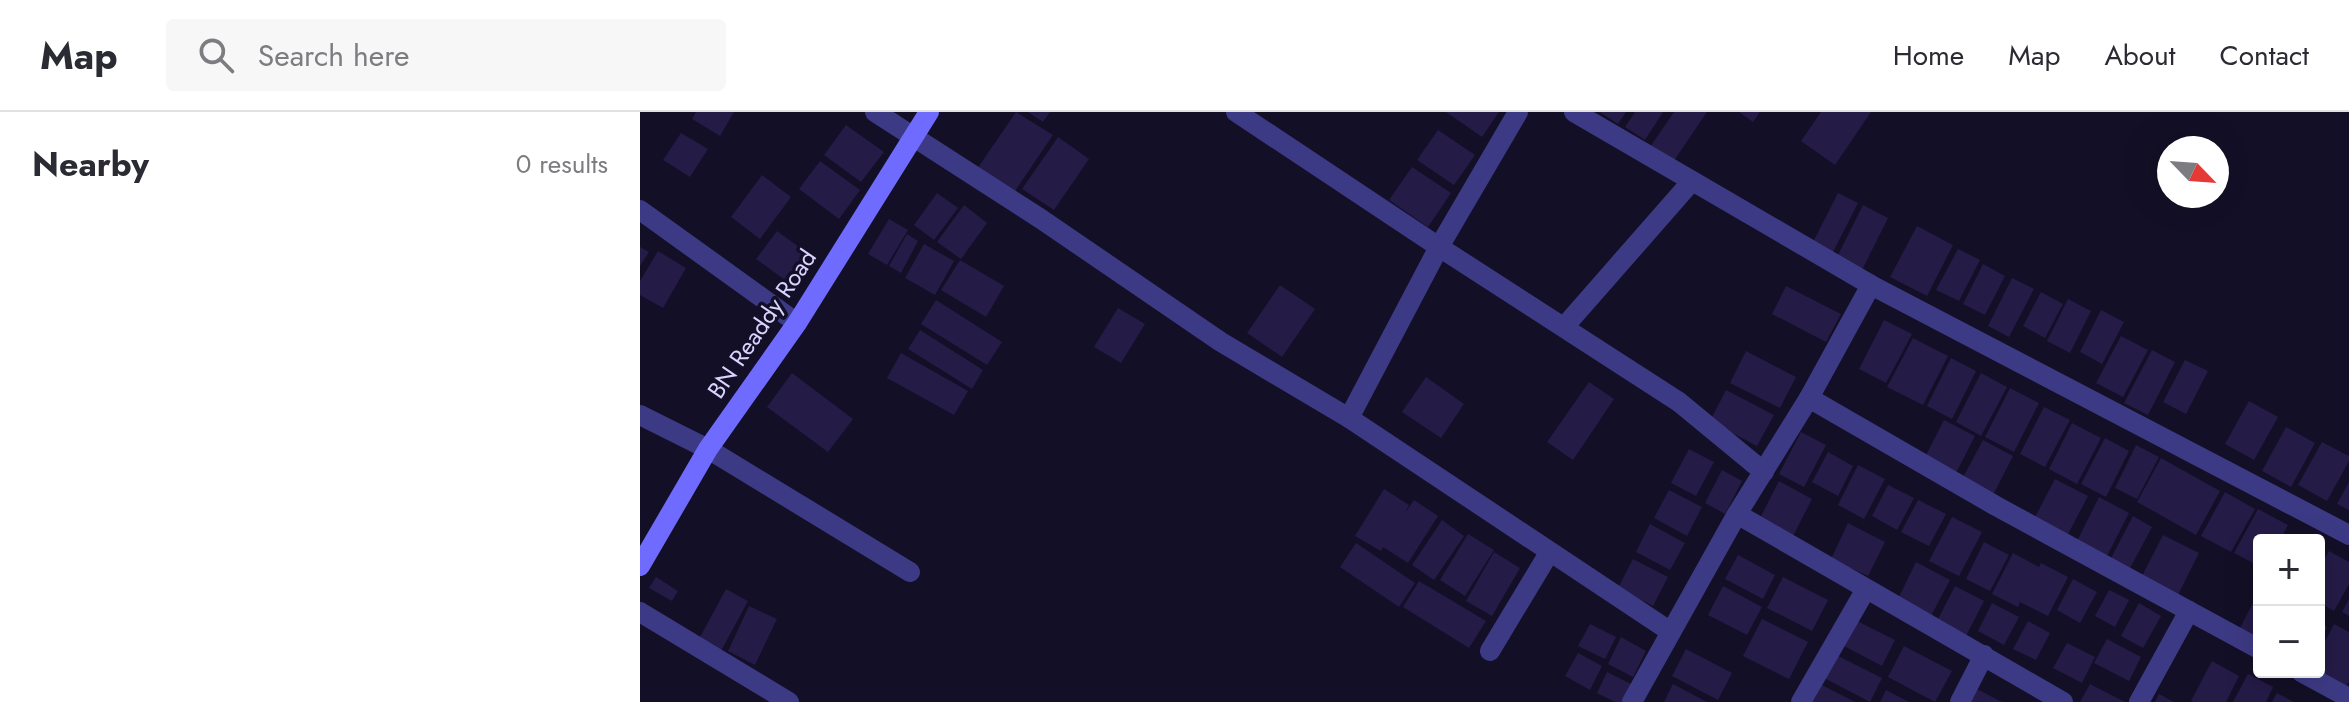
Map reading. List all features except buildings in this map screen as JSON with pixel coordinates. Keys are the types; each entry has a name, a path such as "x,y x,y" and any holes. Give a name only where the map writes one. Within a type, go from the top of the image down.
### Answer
{"street":[{"path":"875,112 1041,219 1221,342 1349,418 1671,632"},
{"name":"BN Readdy Road","path":"640,566 708,449 797,323 929,112"},
{"path":"1236,112 1679,402 1764,472"},
{"path":"1349,418 1439,247 1518,112"},
{"path":"1574,112 1871,285 2349,535"},
{"path":"1564,327 1692,181"},
{"path":"640,210 797,323"},
{"path":"1632,702 1871,285"},
{"path":"1809,398 1996,506 2253,646"},
{"path":"640,415 708,449 910,572"},
{"path":"1737,514 2063,702"},
{"path":"1490,651 1549,553"},
{"path":"1801,702 1866,589"},
{"path":"2139,702 2189,611"},
{"path":"640,612 789,702"},
{"path":"1960,702 1984,655"},
{"path":"2312,678 2349,698"}]}
